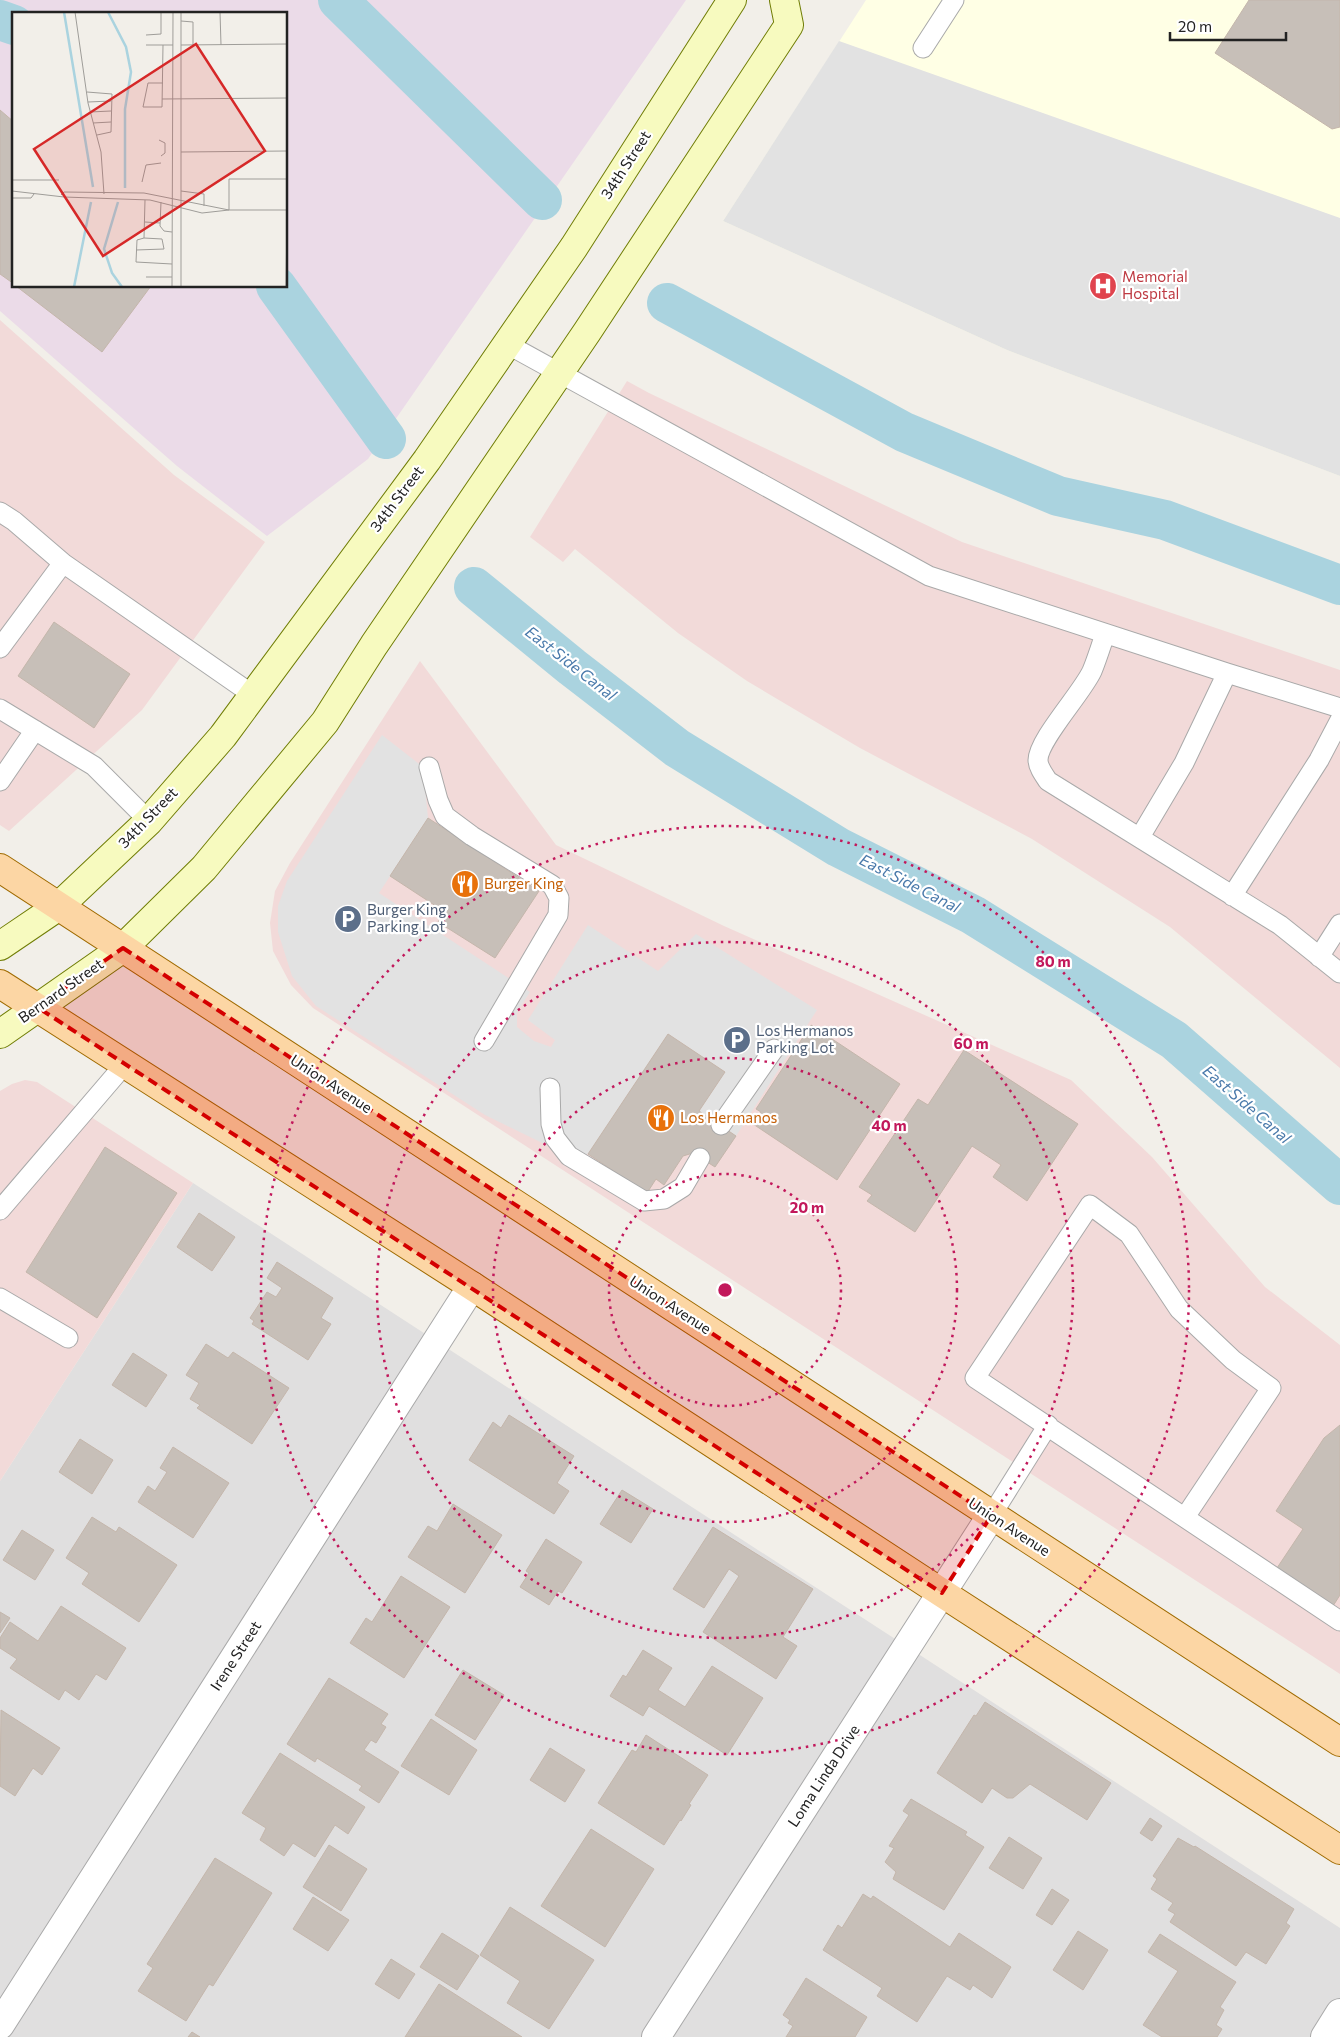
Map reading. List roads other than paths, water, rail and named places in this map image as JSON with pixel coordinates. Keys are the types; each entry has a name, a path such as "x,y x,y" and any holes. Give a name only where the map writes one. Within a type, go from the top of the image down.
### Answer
{"main road":[{"name":"Union Avenue","path":"0,868 1340,1742"},
{"path":"0,984 472,1286 1340,1850"}],"street":[{"name":"34th Street","path":"0,946 59,906 149,821 223,736 427,460 574,247 732,0"},
{"path":"123,948 204,868 325,722 374,645 559,373 789,25 784,0"},
{"name":"Bernard Street","path":"0,1034 123,948"},
{"name":"Irene Street","path":"0,2025 472,1286"},
{"name":"Loma Linda Drive","path":"656,2037 992,1516"},
{"path":"1325,2037 1340,2013"}],"lane":[{"path":"923,48 954,0"},
{"path":"507,344 929,576 1340,708"},
{"path":"0,512 14,521 64,563 253,695"},
{"path":"0,648 64,563"},
{"path":"1105,634 1092,671 1065,714 1042,744 1038,760 1040,769 1048,781 1280,925 1340,973"},
{"path":"1140,838 1184,763 1227,673"},
{"path":"0,709 94,766 149,821"},
{"path":"1232,896 1319,760 1340,720"},
{"path":"0,781 35,730"},
{"path":"429,767 438,800 445,816 472,836 552,885 559,898 558,915 484,1041"},
{"path":"1319,957 1340,924"},
{"path":"720,1125 774,1049"},
{"path":"0,1210 125,1064"},
{"path":"550,1088 551,1124 554,1138 570,1156 644,1201 664,1199 683,1187 700,1158"},
{"path":"1185,1517 1271,1388 1233,1360 1179,1309 1129,1234 1090,1205 975,1378 1340,1621"},
{"path":"0,1298 68,1338"},
{"path":"992,1516 1048,1426"}],"waterway":[{"path":"338,0 542,200"},
{"name":"East Side Canal","path":"0,20 12,24"},
{"name":"East Side Canal","path":"277,288 386,439"},
{"path":"667,303 904,432 1058,496 1165,520 1340,585"},
{"name":"East Side Canal","path":"474,587 572,667 677,748 838,847 973,915 1174,1040 1340,1185"}],"place":[{"name":"Memorial Hospital","path":"1103,286"},
{"name":"Burger King","path":"465,884"},
{"name":"Burger King Parking Lot","path":"348,919"},
{"name":"Los Hermanos Parking Lot","path":"737,1040"},
{"name":"Los Hermanos","path":"661,1118"}]}
